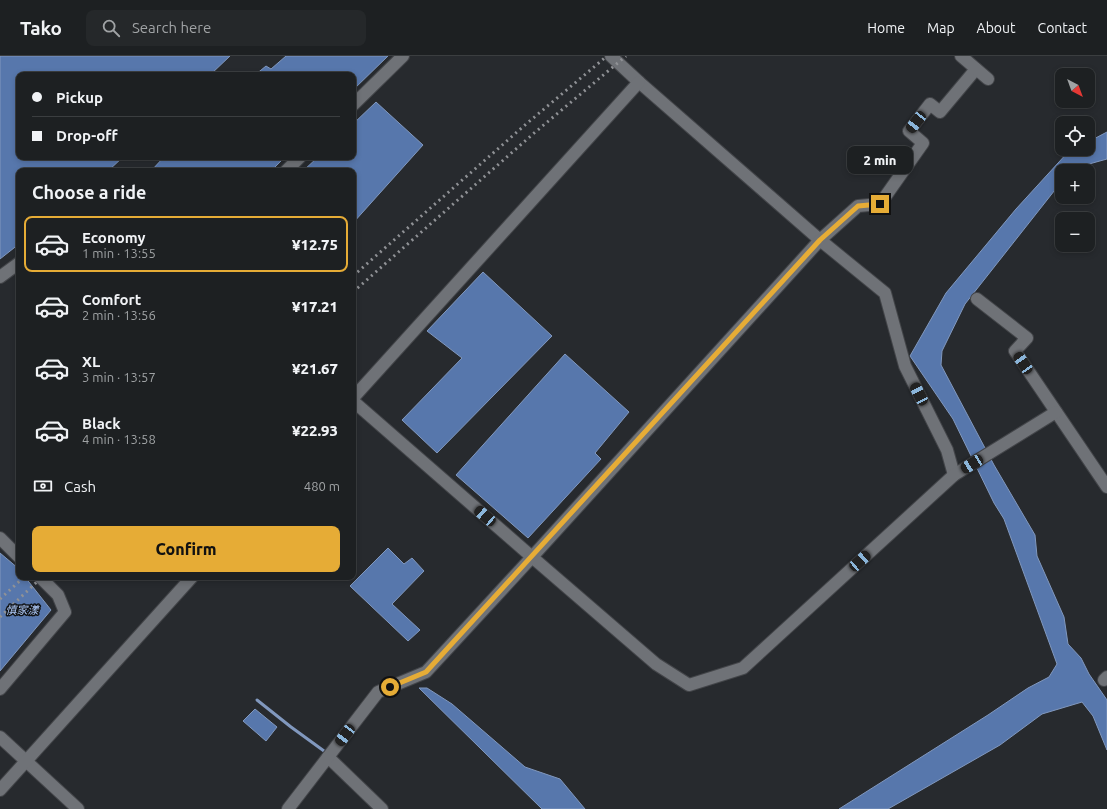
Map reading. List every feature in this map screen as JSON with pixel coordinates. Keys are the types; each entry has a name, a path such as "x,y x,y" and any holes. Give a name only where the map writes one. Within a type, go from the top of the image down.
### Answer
{"street":[{"path":"356,102 403,56"},
{"path":"612,56 639,82 820,240 885,293 905,366 948,450 954,475"},
{"path":"961,56 988,79"},
{"path":"288,809 378,692 426,672 820,240 858,206 880,204 924,144 909,131 930,104 940,112 976,69"},
{"path":"356,397 639,82"},
{"path":"289,168 297,160"},
{"path":"0,277 16,265"},
{"path":"977,299 1027,338 1015,351 1107,487"},
{"path":"356,403 656,664 689,685 744,668 954,475 1056,412"},
{"path":"0,538 16,554"},
{"path":"0,689 65,612 58,595 43,580"},
{"path":"0,790 189,580"},
{"path":"0,737 78,809"},
{"path":"328,757 382,809"}],"water":[{"path":"0,56 230,56 213,72 16,72 16,160 120,160 111,168 16,168 16,246 0,259"},
{"path":"286,56 388,56 356,87 356,72 259,72 266,66 271,69"},
{"path":"376,102 423,145 356,220 356,168 306,168 315,160 356,160 356,121"},
{"path":"1107,132 1107,159 1089,164 1057,164 1064,156 1095,156 1095,138"},
{"path":"161,160 282,160 274,168 154,168"},
{"path":"1055,166 1055,190 965,304 942,351 941,365 994,465 1035,535 1037,556 1064,617 1068,644 1081,658 1089,674 1107,700 1107,750 1093,716 1082,702 1042,714 1000,745 888,809 839,809 1028,688 1049,677 1057,664 1004,519 994,503 953,419 910,356 946,293 1016,209"},
{"path":"483,272 552,336 437,453 402,420 462,358 427,331"},
{"path":"565,354 629,412 595,453 601,459 528,538 456,475"},
{"path":"388,548 404,564 412,558 424,571 392,604 420,630 408,641 350,586"},
{"name":"慎家漾","path":"0,553 16,566 16,580 27,580 51,610 0,671"},
{"path":"419,688 427,688 452,704 525,767 560,779 585,809 542,809"},
{"path":"255,709 277,727 266,741 243,721"}],"waterway":[{"path":"257,700 324,751"}],"railway":[{"path":"356,273 525,125 607,56"},
{"path":"356,289 533,134 626,56"},
{"path":"0,599 21,580"},
{"path":"0,617 39,580"}],"route":[{"path":"390,687 426,672 820,240 858,206 880,204"}]}
